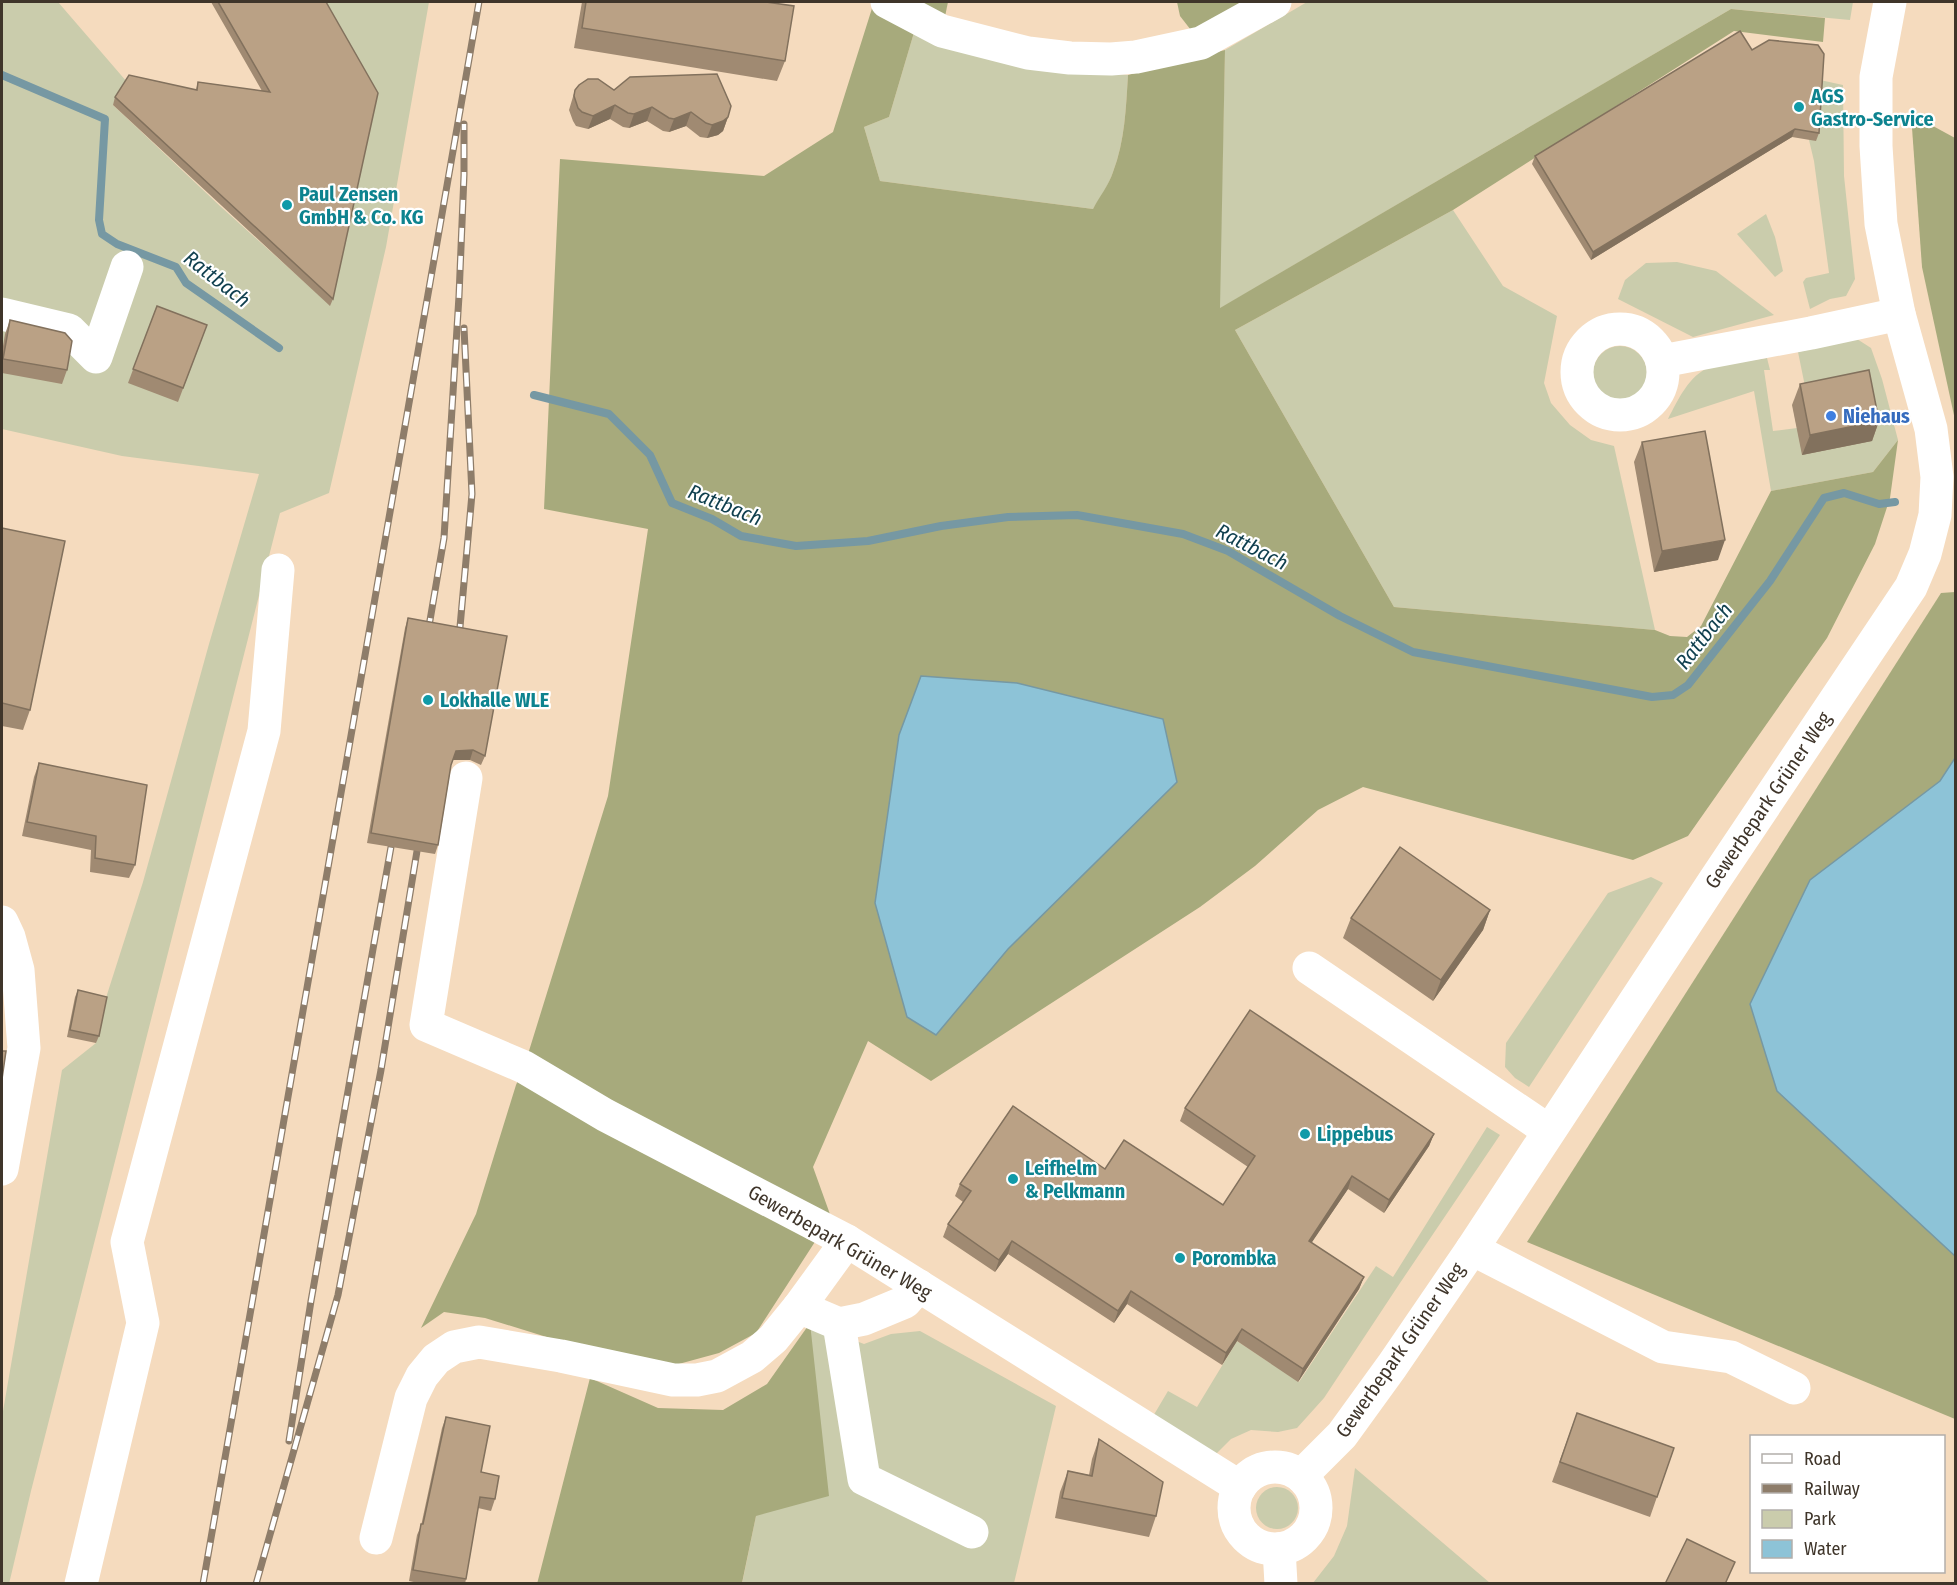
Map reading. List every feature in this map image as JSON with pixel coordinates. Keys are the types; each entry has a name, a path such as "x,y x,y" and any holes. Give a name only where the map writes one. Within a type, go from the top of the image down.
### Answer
{"street":[{"path":"887,2 942,31 1028,53 1071,58 1111,59 1136,57 1201,43 1270,3"},
{"name":"Gewerbepark Grüner Weg","path":"1301,1476 1342,1435 1472,1249 1911,586 1925,554 1935,515 1937,477 1931,429 1899,314 1881,224 1876,146 1876,77 1890,2"},
{"path":"2,314 69,330 96,357 128,267"},
{"path":"1662,361 1899,314"},
{"path":"81,1584 143,1323 127,1242 264,731 278,570"},
{"name":"Gewerbepark Grüner Weg","path":"466,778 426,1025 524,1067 605,1115 847,1241 1239,1487"},
{"path":"2,922 18,970 24,1048 2,1169"},
{"path":"1309,968 1549,1131"},
{"path":"376,1538 411,1398 422,1376 436,1359 454,1347 479,1342 561,1356 673,1380 697,1380 717,1376 752,1357 772,1340 847,1241"},
{"name":"Gewerbepark Grüner Weg","path":"1472,1249 1663,1347 1731,1357 1794,1388"},
{"path":"799,1307 839,1324 864,1320 905,1302 919,1286"},
{"path":"839,1324 864,1479 972,1532"},
{"path":"1268,1467 1286,1468 1301,1476 1313,1491 1316,1511 1311,1529 1297,1543 1279,1549 1261,1547 1246,1537 1236,1522 1234,1504 1239,1487 1252,1474 1268,1467"},
{"path":"1279,1549 1281,1584"}],"green space":[{"path":"2,2 58,2 127,82 113,105 330,305 319,2 429,2 386,247 329,493 280,513 9,1584 2,1583 2,1417 62,1070 96,1043 104,1004 143,882 259,474 122,456 2,429"},
{"path":"874,2 918,19 889,117 864,127 880,181 1093,209 1109,182 1117,160 1124,124 1128,75 1225,50 1220,308 1731,9 1825,18 1823,42 1734,31 1453,210 1235,330 1394,607 1655,630 1670,636 1687,637 1701,626 1771,491 1873,472 1898,440 1890,498 1875,544 1827,638 1688,836 1633,860 1363,787 1318,810 1255,866 1200,907 931,1081 868,1041 813,1167 831,1217 756,1333 719,1353 675,1365 598,1353 485,1318 444,1312 421,1328 476,1214 608,796 648,529 544,509 560,159 764,176 833,132"},
{"path":"904,2 948,2 942,31"},
{"path":"1177,2 1266,2 1201,43 1180,16"},
{"path":"1307,2 1853,2 1850,20 1731,9 1219,309 1225,50"},
{"path":"918,19 1017,64 1128,75 1124,124 1117,160 1109,182 1093,209 880,181 864,127 889,117"},
{"path":"1820,80 1843,85 1844,176 1855,279 1846,296 1830,299 1810,309 1803,282 1806,278 1829,273 1814,161 1809,140 1816,138"},
{"path":"1911,114 1955,138 1955,420 1922,267"},
{"path":"1453,210 1503,286 1557,316 1544,383 1551,403 1570,425 1591,440 1614,446 1655,630 1394,607 1235,330"},
{"path":"1766,214 1775,237 1783,271 1775,277 1737,234"},
{"path":"1677,262 1716,271 1774,315 1693,337 1618,299 1625,280 1646,263"},
{"path":"1857,339 1871,348 1882,379 1898,440 1873,472 1771,491 1754,391 1668,419 1690,382 1703,371 1723,364 1767,358 1770,370 1764,370 1773,431 1797,428 1808,401 1798,352"},
{"path":"1615,346 1625,346 1635,350 1643,358 1647,373 1643,388 1635,396 1625,400 1615,400 1605,396 1597,388 1593,378 1593,368 1597,358 1605,350"},
{"path":"1955,592 1955,1419 1527,1242 1941,593"},
{"path":"1651,877 1663,883 1529,1087 1515,1078 1505,1067 1506,1043 1608,893"},
{"path":"1487,1127 1500,1135 1324,1398 1297,1428 1278,1432 1251,1430 1231,1439 1211,1459 1152,1418 1168,1391 1197,1407 1237,1341 1299,1382 1376,1266 1393,1277"},
{"path":"810,1323 864,1344 891,1334 920,1331 1056,1406 1014,1583 742,1584 756,1516"},
{"path":"810,1323 829,1496 756,1516 742,1583 537,1584 590,1378 658,1408 723,1410 767,1384"},
{"path":"1355,1468 1490,1583 1313,1583 1334,1556 1347,1526"},
{"path":"1277,1487 1285,1488 1292,1493 1297,1500 1297,1516 1292,1523 1285,1528 1277,1529 1269,1528 1262,1523 1257,1516 1256,1508 1257,1500 1262,1493 1269,1488"}],"water":[{"path":"921,676 1017,683 1163,719 1177,782 1008,949 936,1035 907,1017 875,903 899,735"},
{"path":"1955,758 1955,1256 1777,1091 1750,1004 1810,880 1940,781"}],"building":[{"name":"Paul Zensen GmbH & Co. KG","path":"218,2 326,2 378,93 333,299 115,97 129,75 197,90 198,82 270,92"},
{"path":"586,2 766,2 794,6 785,61 582,28"},
{"path":"1740,31 1752,50 1769,40 1818,45 1824,54 1819,133 1795,129 1593,252 1535,156"},
{"path":"717,74 731,106 728,117 712,125 691,112 674,119 652,107 634,114 615,105 593,116 578,108 574,96 579,85 588,79 598,79 614,90 630,77"},
{"path":"157,306 207,325 183,388 133,369"},
{"path":"10,320 65,333 72,341 67,370 3,359"},
{"path":"1869,370 1879,421 1810,435 1800,384"},
{"path":"1705,431 1725,540 1662,551 1642,442"},
{"path":"2,528 65,541 30,710 2,703"},
{"path":"408,618 507,636 485,756 473,750 456,751 451,765 438,845 371,833"},
{"path":"39,763 147,785 135,865 95,858 96,836 27,822"},
{"path":"1400,847 1490,910 1441,980 1351,918"},
{"path":"78,990 107,997 99,1036 70,1030"},
{"path":"1250,1010 1434,1134 1389,1200 1352,1176 1309,1241 1364,1277 1303,1369 1242,1329 1226,1353 1131,1291 1118,1311 1012,1241 999,1260 948,1224 971,1191 960,1184 1013,1106 1105,1169 1124,1140 1223,1205 1255,1156 1185,1108"},
{"path":"2,1051 6,1051 2,1079"},
{"path":"1577,1413 1674,1448 1657,1497 1560,1462"},
{"path":"446,1417 490,1426 481,1472 499,1476 495,1499 480,1497 466,1579 413,1570 421,1524 423,1524"},
{"path":"1099,1439 1163,1482 1156,1516 1062,1498 1068,1471 1092,1476"},
{"path":"1687,1539 1735,1562 1725,1584 1665,1584"}],"waterway":[{"name":"Rattbach","path":"2,75 105,119 99,220 102,234 117,244 176,267 186,283 279,348"},
{"name":"Rattbach","path":"534,395 609,414 650,455 672,503 712,519 741,536 796,546 868,541 941,526 1008,517 1077,515 1183,534 1228,551 1340,616 1413,652 1652,697 1673,695 1688,685 1770,581 1824,498 1844,493 1879,504 1895,502"}],"railway":[{"path":"203,1584 479,2"},
{"path":"428,632 444,538 459,296 464,124"},
{"path":"459,638 472,494 464,328"},
{"path":"289,1441 311,1301 391,847"},
{"path":"256,1584 338,1295 381,1070 417,851"}],"place":[{"name":"AGS Gastro-Service","path":"1799,107"},
{"name":"Paul Zensen GmbH & Co. KG","path":"287,205"},
{"name":"Niehaus","path":"1831,416"},
{"name":"Lokhalle WLE","path":"428,700"},
{"name":"Lippebus","path":"1305,1134"},
{"name":"Leifhelm & Pelkmann","path":"1013,1179"},
{"name":"Porombka","path":"1180,1258"}]}
